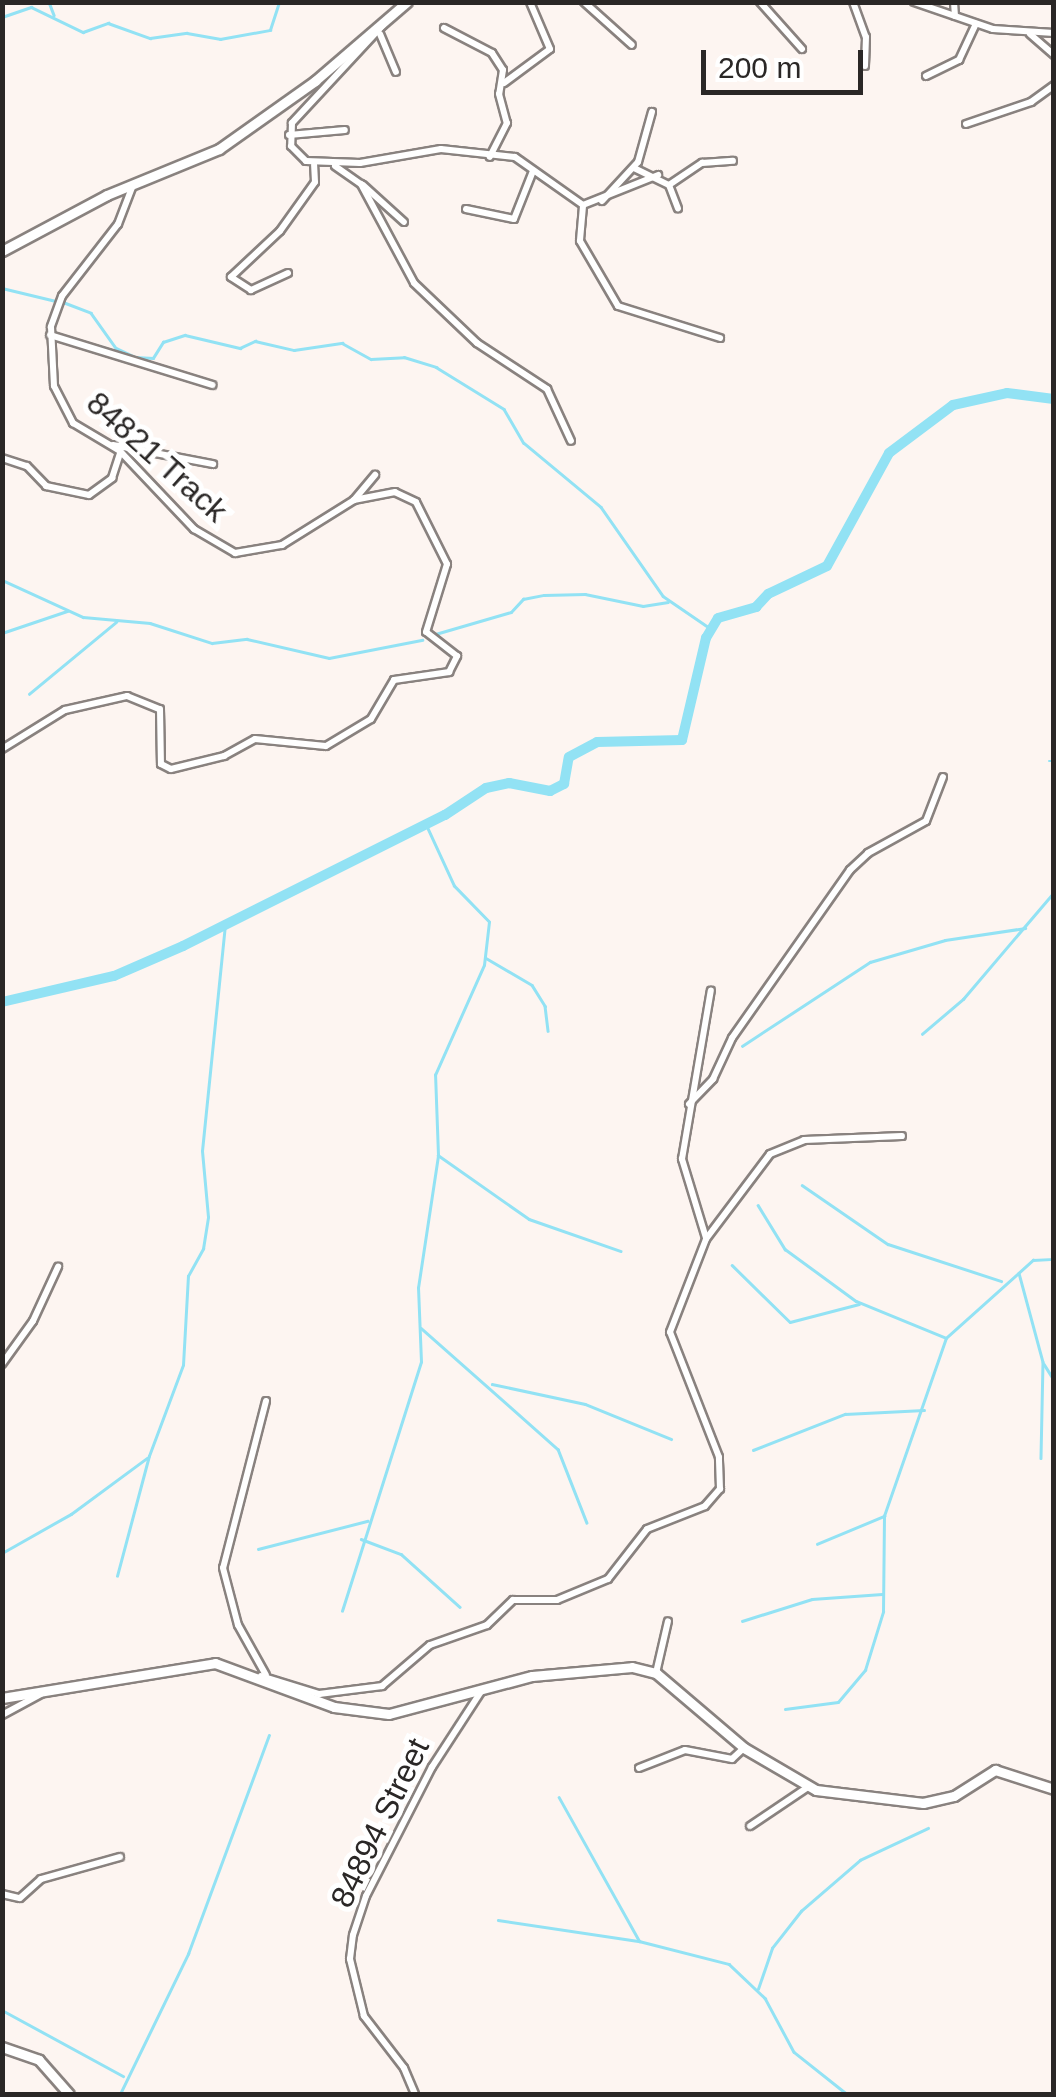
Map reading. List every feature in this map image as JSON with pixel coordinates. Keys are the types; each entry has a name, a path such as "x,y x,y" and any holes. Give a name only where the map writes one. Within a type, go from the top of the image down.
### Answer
{"street":[{"path":"407,2 307,104 289,135 291,146 314,164 334,165 441,149 514,158 583,205 601,202 658,175"},
{"path":"502,84 550,49 530,2"},
{"path":"584,2 632,45"},
{"path":"760,2 802,49"},
{"path":"853,2 866,37 865,66"},
{"path":"914,2 976,24 1029,34 1054,33"},
{"path":"954,2 955,16"},
{"path":"926,76 955,64 976,24"},
{"path":"444,28 492,53 502,84 507,123 490,158"},
{"path":"382,30 396,72"},
{"path":"2,250 133,185 219,149 382,30"},
{"path":"1029,34 1054,55"},
{"path":"966,124 1016,108 1054,86"},
{"path":"601,202 634,168 652,112"},
{"path":"289,135 345,130"},
{"path":"669,186 702,163 733,161"},
{"path":"288,273 250,290 231,277 280,231 315,182 314,164"},
{"path":"334,165 404,222"},
{"path":"634,168 658,175 669,186 678,208"},
{"path":"466,209 514,219 533,171"},
{"path":"362,184 414,283 477,343 547,389 570,441"},
{"name":"84821 Track","path":"133,185 118,224 62,296 50,335 54,386 80,428 120,451 194,529 235,553 272,549 354,500 375,475"},
{"path":"583,205 580,241 618,306 720,338"},
{"path":"50,335 214,385"},
{"path":"112,445 213,464"},
{"path":"2,458 46,486 88,495 112,478 120,451"},
{"path":"3,751 65,710 127,696 160,709 161,764 171,769 224,756 255,739 326,746 371,720 394,680 443,675 458,663 452,648 426,632 447,564 413,496 396,492 354,500"},
{"path":"688,1104 713,1079 732,1038 850,870 868,852 926,821 942,777"},
{"path":"706,1239 683,1172 688,1104 711,990"},
{"path":"2,1698 201,1663 263,1676 319,1694 382,1686 430,1645 487,1625 513,1600 557,1600 608,1580 647,1529 713,1499 721,1482 717,1445 670,1332 706,1239 770,1154 804,1140 902,1136"},
{"path":"2,1364 33,1321 58,1267"},
{"path":"266,1400 223,1568 238,1625 263,1676 321,1704 379,1714 408,1712 486,1685 588,1666 656,1672 744,1748 808,1787 846,1798 923,1802 954,1796 1001,1770 1054,1789"},
{"path":"656,1672 668,1620"},
{"name":"84894 Street","path":"415,2094 404,2068 364,2016 350,1958 353,1936 366,1896 432,1767 486,1685"},
{"path":"2,1715 48,1689"},
{"path":"639,1768 685,1750 732,1759 744,1748"},
{"path":"750,1826 808,1787"},
{"path":"2,1894 20,1898 40,1879 120,1857"},
{"path":"2,2047 40,2060 69,2094"}],"waterway":[{"path":"49,2 54,15"},
{"path":"2,17 31,7 83,32 108,23 150,38 187,33 220,39 270,30 279,2"},
{"path":"2,288 56,301"},
{"path":"63,302 91,313 116,348 135,357 153,358 163,342 185,335 240,348 255,341 294,350 342,343 371,359 404,357 436,367 504,409 524,443 601,507 663,596 711,629"},
{"path":"2,1002 114,976 183,946 445,815 486,788 509,783 550,791 564,784 569,757 597,742 682,740 706,638 718,618 756,607 768,594 827,566 889,453 953,405 1007,393 1054,399"},
{"path":"2,580 83,617 150,623 212,643 247,639 329,658 422,640"},
{"path":"432,635 511,612 523,599 544,595 585,594 643,606 668,602"},
{"path":"2,633 67,611"},
{"path":"29,694 116,622"},
{"path":"1049,761 1054,761"},
{"path":"342,1611 421,1362 418,1288 438,1155 435,1075 484,965 489,922 454,886 426,825"},
{"path":"922,1034 963,999 1054,892"},
{"path":"117,1576 149,1456 183,1365 188,1276 203,1249 208,1217 202,1151 225,924"},
{"path":"742,1046 870,962 945,940 1025,928"},
{"path":"486,958 532,985 545,1006 548,1031"},
{"path":"438,1155 529,1219 621,1251"},
{"path":"802,1185 888,1244 1001,1281"},
{"path":"758,1205 785,1249 856,1301 946,1338"},
{"path":"785,1709 838,1702 865,1670 883,1612 884,1516 946,1338 1033,1260 1054,1259"},
{"path":"732,1265 790,1322 859,1304"},
{"path":"1019,1273 1043,1362 1041,1458"},
{"path":"421,1328 558,1449 587,1523"},
{"path":"1044,1364 1054,1380"},
{"path":"492,1384 585,1404 671,1439"},
{"path":"753,1450 845,1414 924,1410"},
{"path":"2,1553 71,1514 147,1458"},
{"path":"817,1544 884,1516"},
{"path":"258,1549 367,1521"},
{"path":"361,1539 401,1554 460,1607"},
{"path":"742,1621 812,1599 882,1594"},
{"path":"120,2094 188,1954 269,1735"},
{"path":"559,1797 639,1940"},
{"path":"758,1989 772,1948 801,1911 860,1860 928,1828"},
{"path":"498,1920 639,1941 729,1964 765,1998 794,2052 847,2094"},
{"path":"2,2010 123,2076"}]}
